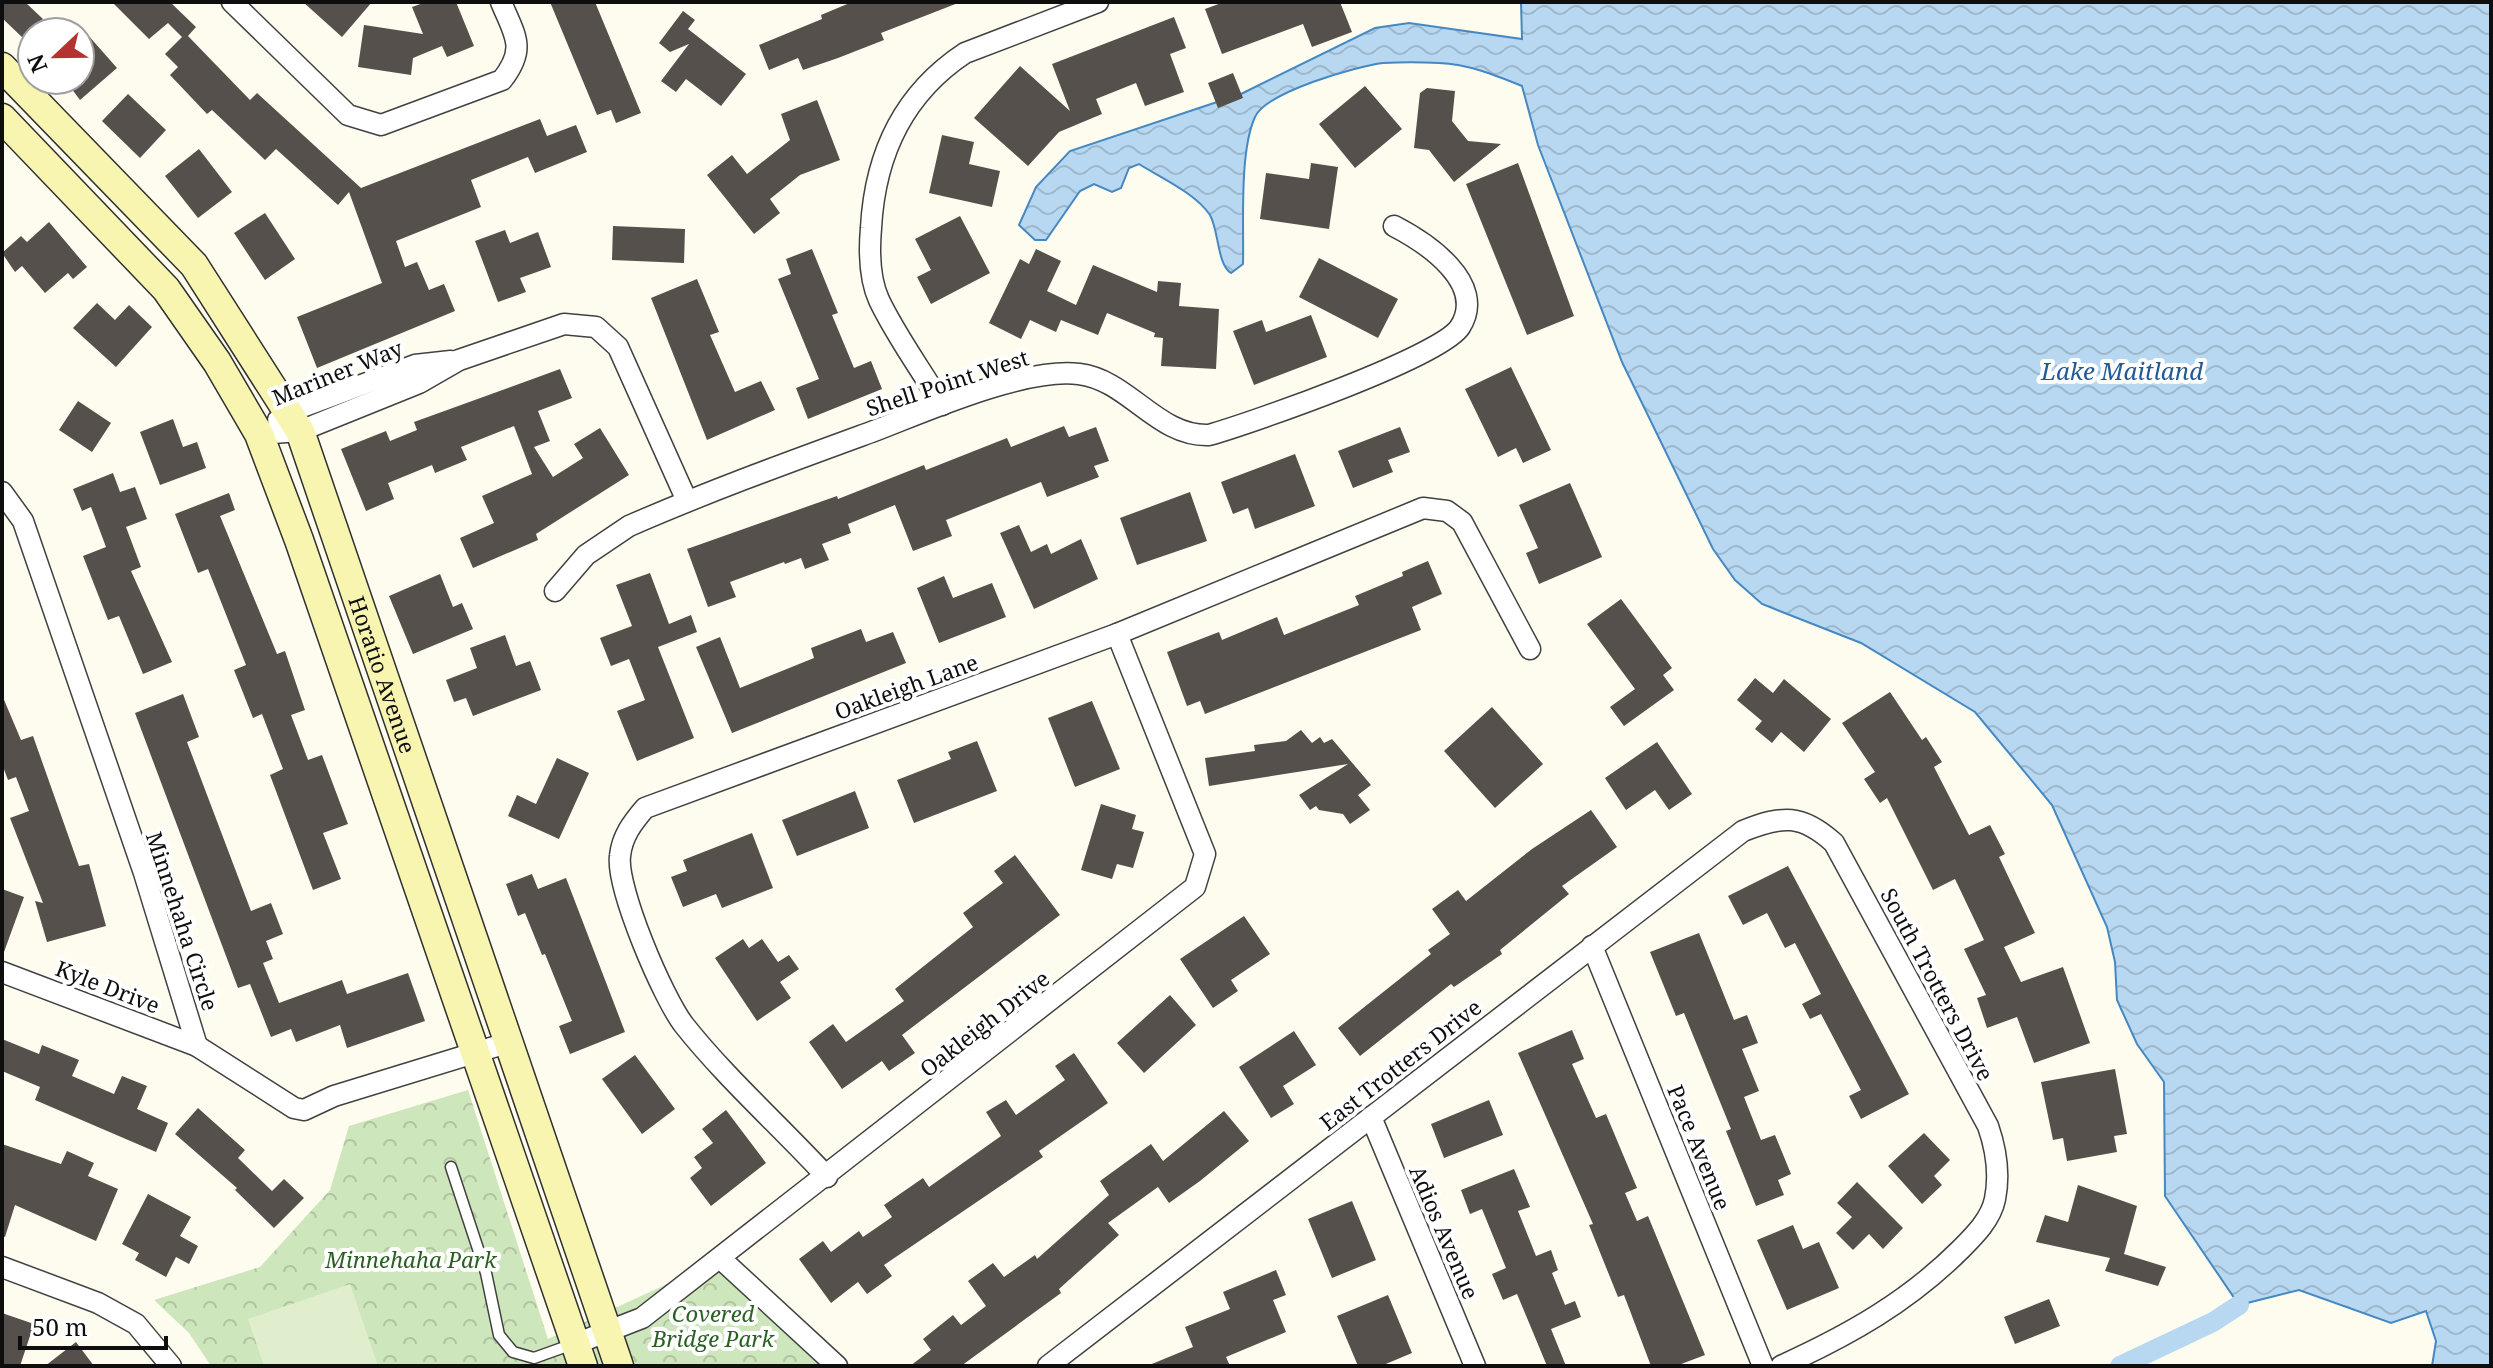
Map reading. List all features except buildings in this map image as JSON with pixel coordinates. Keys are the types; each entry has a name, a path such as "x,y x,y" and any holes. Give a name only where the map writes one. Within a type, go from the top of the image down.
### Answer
{"main road":[{"name":"Horatio Avenue","path":"2,67 194,265 295,422 619,1366"},
{"name":"Horatio Avenue","path":"2,118 166,289 217,362 259,434 477,1053 579,1355"}],"street":[{"path":"232,2 348,115 381,125 502,80 515,64 519,45 501,2"},
{"path":"942,405 878,298 869,255 872,204 882,153 902,114 947,65 965,53 1098,2"},
{"name":"Shell Point West","path":"555,591 586,555 629,526 687,501 942,405 1044,374 1080,374 1112,385 1173,428 1195,435 1209,435 1425,353 1460,327 1466,313 1464,290 1448,264 1427,243 1394,226"},
{"name":"Mariner Way","path":"259,434 419,383 459,360 564,324 596,327 618,347 687,501"},
{"name":"Minnehaha Circle","path":"2,492 23,521 144,873 197,1046 294,1108 304,1110 334,1096 510,1042"},
{"name":"Oakleigh Lane","path":"827,1177 684,1025 665,994 625,893 619,857 627,831 645,808 1117,634 1423,508 1447,511 1462,522 1530,649"},
{"name":"Oakleigh Drive","path":"579,1355 608,1333 642,1318 721,1259 1195,887 1205,854 1117,634"},
{"name":"East Trotters Drive","path":"1048,1366 1743,831 1769,821 1791,819"},
{"name":"South Trotters Drive","path":"1781,1366 1846,1337 1930,1280 1981,1229 1995,1201 1995,1145 1988,1126 1834,843 1812,823 1791,819"},
{"name":"Pace Avenue","path":"1592,946 1763,1366"},
{"name":"Kyle Drive","path":"2,972 197,1046"},
{"name":"Adios Avenue","path":"1371,1117 1475,1366"},
{"path":"721,1259 837,1366"},
{"path":"2,1267 98,1303 136,1324 171,1366"}],"lane":[{"path":"451,1167 486,1273 499,1335 513,1352 534,1358 579,1355"}],"green space":[{"name":"Minnehaha Park","path":"468,1090 548,1339 721,1259 837,1366 211,1366 189,1333 154,1300 260,1267 330,1190 349,1126"},
{"path":"350,1284 378,1366 264,1366 248,1319"}],"water":[{"name":"Lake Maitland","path":"1521,2 2491,2 2491,1366 2432,1366 2436,1341 2426,1311 2391,1323 2299,1290 2239,1305 2165,1196 2164,1082 2137,1044 2117,1000 2115,962 2107,927 2052,805 1975,712 1861,643 1762,604 1735,580 1713,549 1622,362 1538,145 1522,86 1460,65 1383,63 1334,75 1276,98 1255,117 1250,132 1244,169 1243,264 1231,273 1223,262 1213,222 1204,207 1139,164 1129,168 1121,188 1112,192 1094,184 1080,191 1046,240 1035,240 1019,225 1036,187 1070,151 1241,94 1375,28 1409,23 1522,39"}],"waterway":[{"path":"2120,1366 2213,1322 2239,1305"}],"park label":[{"name":"Covered Bridge Park","path":"713,1326"}]}
